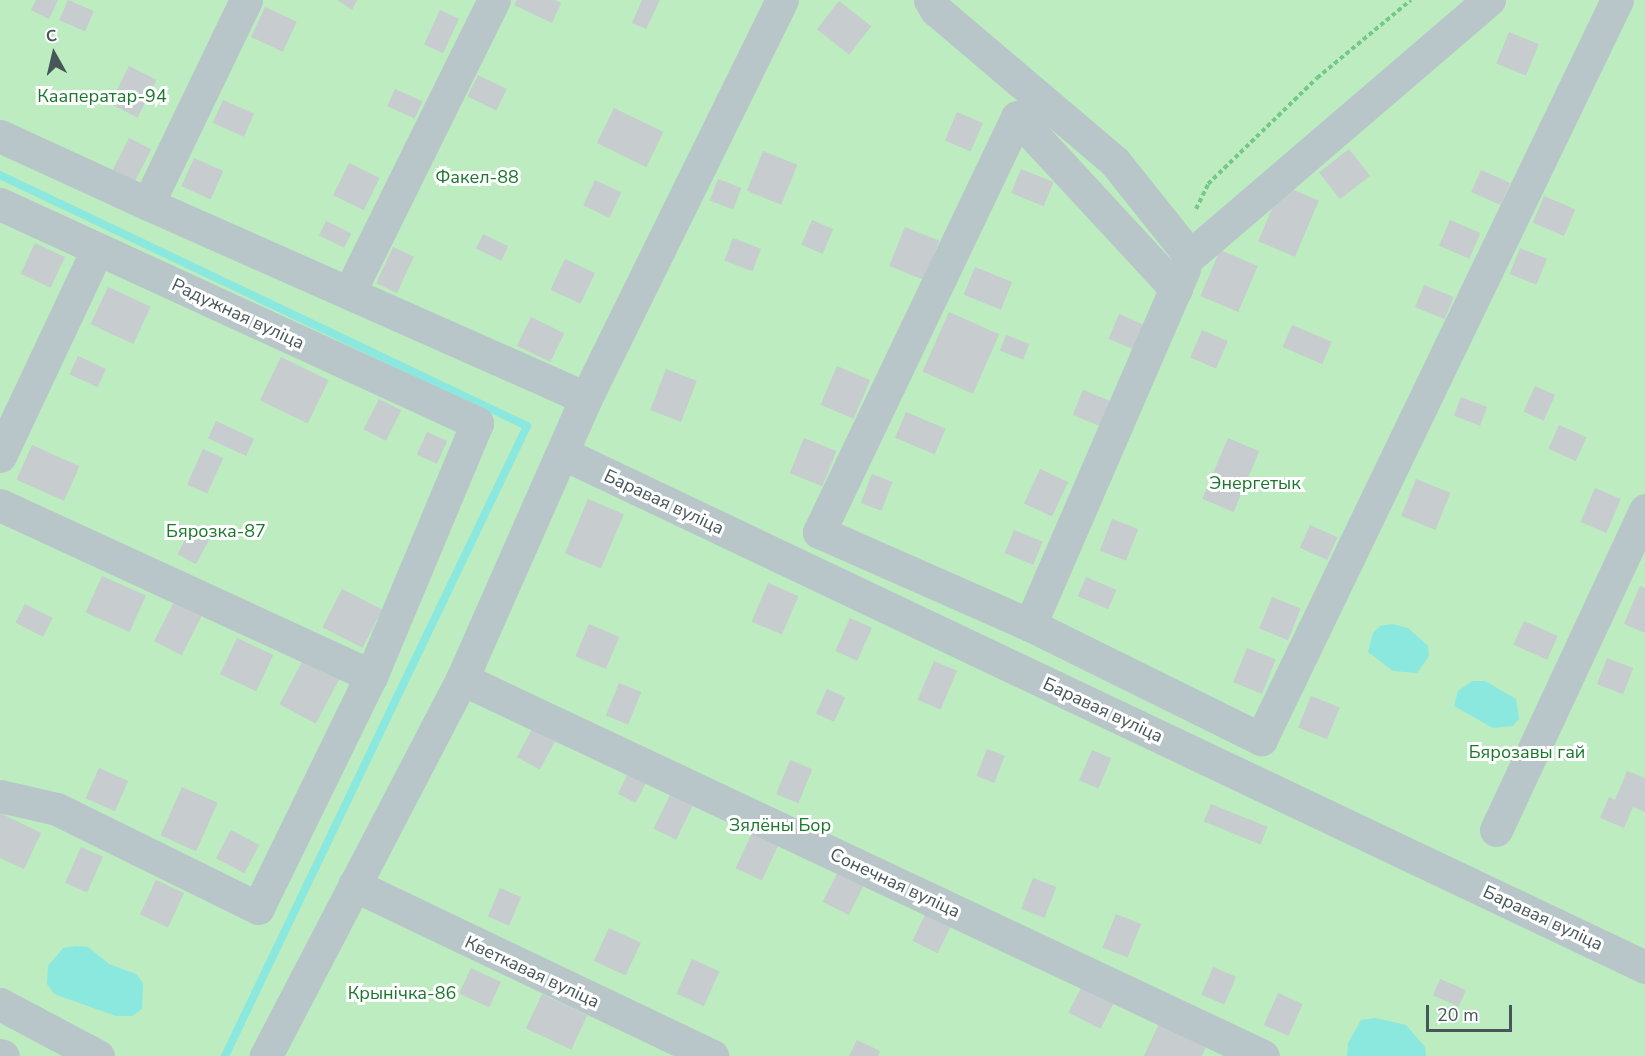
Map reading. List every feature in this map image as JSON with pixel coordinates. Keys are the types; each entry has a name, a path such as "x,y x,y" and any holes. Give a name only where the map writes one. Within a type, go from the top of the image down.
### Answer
{"lane":[{"path":"148,204 246,0"},
{"path":"350,291 494,0"},
{"path":"266,1056 462,679 586,398 782,0"},
{"path":"930,0 936,10 1115,162 1185,249"},
{"path":"1030,625 1176,289 1185,249 1489,0"},
{"path":"1176,289 1017,117 819,532 1030,625 1261,739 1617,0"},
{"path":"0,136 586,398"},
{"name":"Радужная вуліца","path":"0,204 477,423 371,676"},
{"path":"0,456 97,250"},
{"name":"Баравая вуліца","path":"562,453 1645,967"},
{"path":"0,504 371,676 258,908 57,809 0,796"},
{"path":"1496,830 1645,510"},
{"name":"Сонечная вуліца","path":"462,679 1263,1056"},
{"name":"Кветкавая вуліца","path":"354,885 712,1056"},
{"path":"0,1004 98,1056"}],"path":[{"path":"1185,249 1208,184 1317,78 1411,0"}],"green space":[{"path":"0,0 1645,0 1645,1056 0,1056"}],"water":[{"path":"1392,624 1408,628 1428,646 1429,656 1417,673 1393,671 1368,652 1373,633 1380,626"},
{"path":"1472,681 1485,681 1516,699 1519,719 1513,726 1493,728 1454,706 1458,691"},
{"path":"88,947 109,964 136,974 143,983 142,1009 132,1016 116,1016 54,994 47,984 48,966 63,948"},
{"path":"1376,1018 1406,1025 1425,1047 1426,1056 1347,1056 1348,1043 1361,1020"}],"building":[{"path":"36,0 58,0 49,19 31,10"},
{"path":"68,0 94,11 85,31 59,20"},
{"path":"337,0 357,0 352,10"},
{"path":"517,0 555,0 561,3 552,23 514,5"},
{"path":"642,0 660,0 646,29 632,23"},
{"path":"839,1 871,26 849,55 817,29"},
{"path":"265,7 297,22 283,52 251,37"},
{"path":"440,10 459,19 443,53 424,44"},
{"path":"1509,32 1539,44 1526,76 1496,64"},
{"path":"129,66 157,80 138,117 110,103"},
{"path":"478,75 507,89 496,111 467,97"},
{"path":"395,89 422,101 415,119 387,106"},
{"path":"223,100 254,114 244,137 213,123"},
{"path":"614,108 663,132 646,167 597,143"},
{"path":"957,112 983,123 971,151 945,141"},
{"path":"129,138 151,149 134,182 112,171"},
{"path":"1349,149 1370,176 1340,199 1319,172"},
{"path":"763,151 797,165 781,205 747,191"},
{"path":"194,158 223,171 211,199 181,186"},
{"path":"349,163 380,178 364,210 333,195"},
{"path":"1021,169 1053,182 1044,206 1011,193"},
{"path":"1481,170 1510,183 1500,205 1471,192"},
{"path":"718,179 741,188 733,209 710,200"},
{"path":"595,180 621,192 609,218 583,205"},
{"path":"1282,185 1319,201 1295,257 1258,241"},
{"path":"1544,196 1575,209 1564,236 1533,223"},
{"path":"812,220 833,229 823,254 801,245"},
{"path":"1450,220 1480,233 1469,259 1439,246"},
{"path":"326,221 351,233 344,248 319,235"},
{"path":"905,227 939,241 924,280 889,266"},
{"path":"483,234 508,246 501,261 476,248"},
{"path":"733,238 761,249 752,271 724,260"},
{"path":"35,243 65,257 51,288 21,274"},
{"path":"393,247 414,257 397,293 376,283"},
{"path":"1520,248 1547,259 1536,285 1510,274"},
{"path":"1220,250 1258,266 1238,312 1200,296"},
{"path":"565,259 595,273 581,304 551,290"},
{"path":"975,267 1012,282 1001,310 964,295"},
{"path":"1424,285 1454,297 1445,319 1415,307"},
{"path":"108,287 151,307 133,344 91,324"},
{"path":"949,312 999,334 973,394 923,371"},
{"path":"1119,314 1149,327 1139,352 1108,339"},
{"path":"531,317 564,333 550,362 517,346"},
{"path":"1292,325 1332,342 1322,364 1283,347"},
{"path":"1202,330 1228,341 1216,369 1190,358"},
{"path":"1006,335 1029,344 1023,360 1000,351"},
{"path":"78,356 106,369 98,387 70,374"},
{"path":"281,357 329,380 308,423 260,400"},
{"path":"837,366 870,380 854,419 821,405"},
{"path":"666,369 697,381 681,422 650,410"},
{"path":"1535,386 1555,395 1544,421 1524,412"},
{"path":"1083,390 1112,402 1102,427 1073,415"},
{"path":"1461,397 1487,407 1480,426 1454,416"},
{"path":"379,399 401,410 386,441 364,429"},
{"path":"906,412 946,429 935,455 895,438"},
{"path":"216,421 254,439 246,456 208,438"},
{"path":"1559,425 1586,437 1576,461 1548,449"},
{"path":"427,432 447,441 437,464 417,455"},
{"path":"804,438 836,451 822,486 790,473"},
{"path":"1228,438 1259,451 1234,512 1202,499"},
{"path":"32,445 80,466 64,501 17,480"},
{"path":"203,449 223,458 207,494 187,485"},
{"path":"1040,469 1068,482 1052,517 1024,503"},
{"path":"872,474 893,482 881,511 861,503"},
{"path":"1416,479 1450,493 1435,530 1401,516"},
{"path":"1595,488 1621,499 1606,533 1581,522"},
{"path":"588,499 624,514 601,569 565,553"},
{"path":"1112,519 1138,529 1126,561 1100,551"},
{"path":"1310,525 1337,537 1327,560 1300,548"},
{"path":"192,527 211,537 196,564 177,554"},
{"path":"1014,530 1043,542 1033,565 1005,553"},
{"path":"102,576 146,596 130,632 86,613"},
{"path":"1086,577 1116,590 1108,609 1078,596"},
{"path":"768,583 798,596 782,635 752,622"},
{"path":"1640,586 1645,588 1645,633 1624,624"},
{"path":"342,589 382,609 363,648 322,627"},
{"path":"1272,597 1301,609 1288,640 1259,629"},
{"path":"174,602 202,616 182,655 154,641"},
{"path":"25,604 53,618 43,637 15,623"},
{"path":"850,618 872,628 857,661 835,651"},
{"path":"1524,621 1558,636 1547,660 1513,645"},
{"path":"589,624 619,637 606,669 575,656"},
{"path":"237,638 273,655 256,691 220,674"},
{"path":"1247,648 1276,660 1262,694 1233,682"},
{"path":"1607,658 1633,668 1623,694 1597,684"},
{"path":"303,660 339,679 316,723 280,704"},
{"path":"934,661 957,671 941,709 918,700"},
{"path":"619,683 641,692 628,724 606,715"},
{"path":"827,689 845,697 834,722 816,714"},
{"path":"1311,696 1340,708 1327,739 1298,728"},
{"path":"532,729 555,741 540,769 517,757"},
{"path":"987,749 1005,756 994,783 977,776"},
{"path":"1092,750 1111,758 1098,789 1079,780"},
{"path":"790,760 812,769 798,803 776,794"},
{"path":"99,768 128,781 115,811 86,798"},
{"path":"631,768 649,777 636,803 618,794"},
{"path":"1627,771 1645,778 1645,812 1633,807 1624,828 1600,818 1609,797 1615,800"},
{"path":"182,787 218,803 196,851 160,835"},
{"path":"672,791 694,802 676,840 654,829"},
{"path":"1211,804 1268,827 1260,844 1204,822"},
{"path":"0,813 41,833 24,869 0,858"},
{"path":"231,830 259,845 244,873 216,858"},
{"path":"752,833 778,845 762,881 736,868"},
{"path":"81,847 103,857 87,892 65,883"},
{"path":"840,868 866,881 849,915 823,902"},
{"path":"1033,878 1056,887 1045,918 1021,909"},
{"path":"156,880 184,893 168,928 140,914"},
{"path":"500,888 521,897 509,926 488,917"},
{"path":"926,913 951,925 938,953 912,941"},
{"path":"1116,914 1141,924 1128,957 1103,947"},
{"path":"609,928 641,943 626,975 594,961"},
{"path":"692,959 719,971 704,1006 677,994"},
{"path":"1213,967 1236,977 1224,1004 1201,995"},
{"path":"471,968 501,982 489,1007 459,993"},
{"path":"1440,979 1466,990 1459,1007 1433,996"},
{"path":"1083,984 1115,1000 1101,1029 1068,1013"},
{"path":"1278,993 1303,1004 1288,1036 1264,1025"},
{"path":"542,994 587,1015 571,1050 526,1028"},
{"path":"1161,1019 1208,1041 1202,1056 1144,1056"},
{"path":"857,1040 880,1051 878,1056 849,1056"}],"waterway":[{"path":"0,175 527,426 225,1056"}],"park label":[{"name":"Кааператар-94","path":"102,96"},
{"name":"Факел-88","path":"477,177"},
{"name":"Энергетык","path":"1255,483"},
{"name":"Бярозка-87","path":"216,531"},
{"name":"Бярозавы гай","path":"1527,752"},
{"name":"Зялёны Бор","path":"780,825"},
{"name":"Крынічка-86","path":"402,993"}]}
